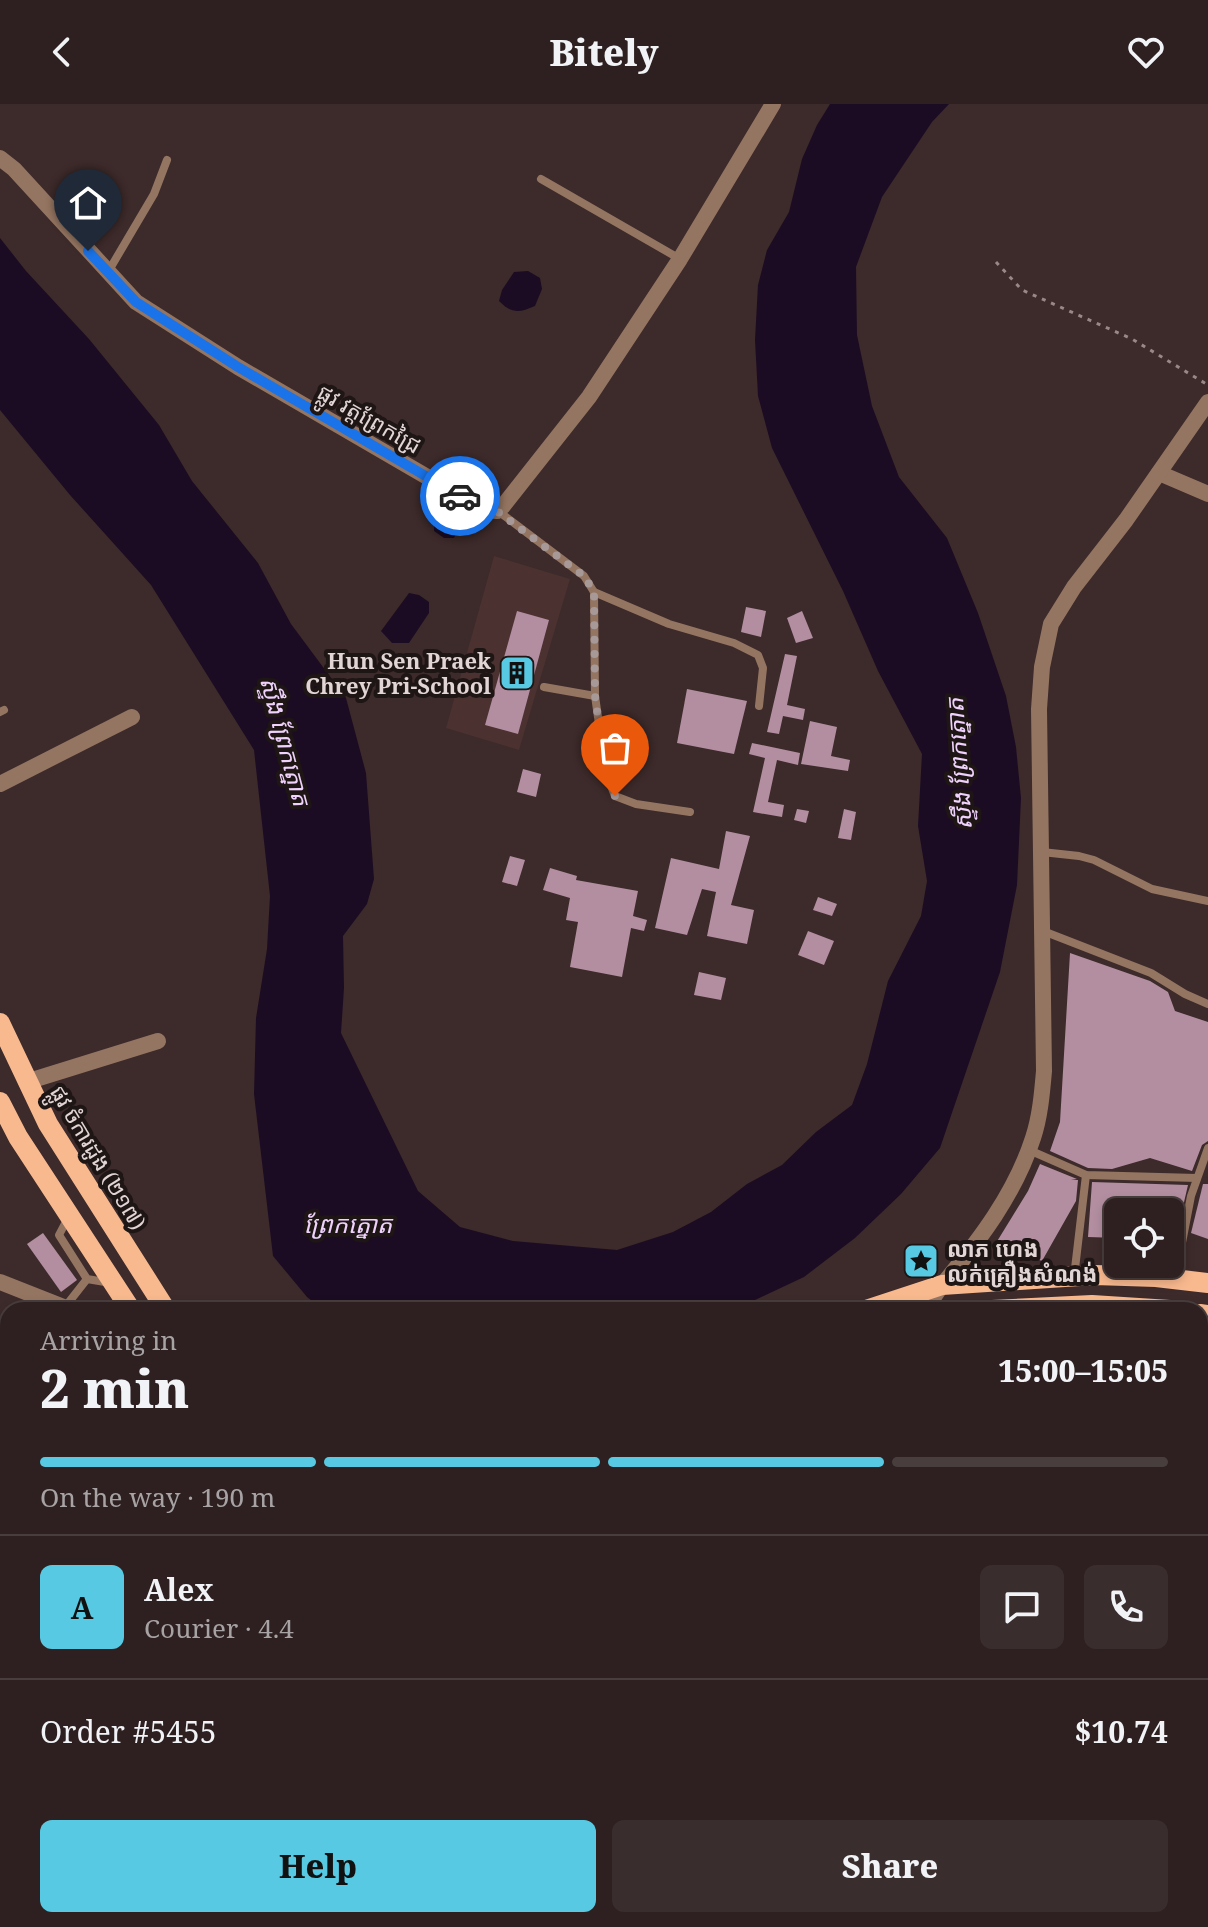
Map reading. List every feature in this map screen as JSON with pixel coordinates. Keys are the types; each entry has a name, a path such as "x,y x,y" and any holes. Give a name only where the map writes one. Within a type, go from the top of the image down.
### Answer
{"main road":[{"name":"ផ្លូវ ចំការដូង (២១៧)","path":"0,1023 48,1124 161,1302"},
{"path":"0,1102 18,1137 126,1302"},
{"path":"890,1302 942,1285 1095,1275 1208,1283"}],"street":[{"path":"497,511 589,397 680,259 773,104"},
{"name":"ផ្លូវ វត្តព្រែកជ្រៃ","path":"0,158 51,208 136,302 238,367 484,510 497,511"},
{"path":"930,1302 976,1244 1014,1182 1029,1150 1040,1109 1044,1071 1039,709 1042,667 1051,624 1074,587 1208,402"},
{"path":"1159,473 1208,494"},
{"path":"0,784 132,717"},
{"path":"26,1082 158,1041"},
{"path":"0,1283 49,1302"}],"lane":[{"path":"107,273 154,194 167,160"},
{"path":"541,179 680,259"},
{"path":"497,511 584,576 594,592 595,696 606,773 615,796 636,804 690,812"},
{"path":"594,592 669,624 734,643 758,655 763,668 759,706"},
{"path":"544,687 595,696"},
{"path":"1042,852 1094,860 1152,889 1208,901"},
{"path":"1043,931 1151,973 1208,1004"},
{"path":"1175,1279 1184,1227 1208,1148"},
{"path":"1029,1150 1086,1175 1197,1178"},
{"path":"1074,1277 1086,1175"},
{"path":"69,1215 59,1235 87,1279 114,1283"},
{"path":"72,1302 87,1279"}],"path":[{"path":"996,262 1022,290 1132,339 1208,385"}],"shaded area":[{"path":"494,556 570,579 519,750 446,728"}],"water":[{"name":"ព្រែកត្នោត","path":"830,104 949,104 932,122 882,197 856,267 857,335 872,406 899,477 947,538 978,613 1006,696 1016,747 1021,798 1017,885 1000,972 940,1148 901,1194 855,1238 804,1277 751,1302 313,1302 273,1256 254,1094 256,1018 267,949 270,896 254,750 151,585 70,495 0,410 0,238 159,425 192,481 258,563 291,624 346,698 366,773 374,879 367,904 343,936 341,1033 418,1191 460,1227 513,1241 617,1250 673,1232 711,1212 747,1184 782,1165 816,1132 852,1105 867,1064 888,981 921,916 927,881 918,826 922,754 878,671 843,591 772,448 758,396 755,340 758,285 767,250 789,212 802,159"},
{"path":"528,271 540,278 542,289 535,306 512,310 499,301 502,290 514,272"},
{"path":"442,512 457,520 459,527 454,538 444,538 434,531 434,518"},
{"path":"409,593 429,602 429,613 409,643 392,643 381,631"}],"building":[{"path":"746,607 766,611 761,637 741,632"},
{"name":"Hun Sen Praek Chrey Pri-School","path":"517,611 549,620 518,734 485,725"},
{"path":"802,611 813,638 796,643 787,618"},
{"path":"785,654 797,656 787,705 805,709 803,720 783,716 779,734 767,732"},
{"path":"687,689 747,701 734,754 677,743"},
{"path":"810,721 837,727 831,756 850,760 848,771 801,764"},
{"path":"752,743 800,753 798,765 777,760 768,802 784,805 782,817 753,812 765,758 749,754"},
{"path":"523,769 541,774 536,797 517,792"},
{"path":"797,809 809,811 806,823 794,820"},
{"path":"844,809 856,812 851,840 838,838"},
{"path":"726,831 750,836 731,905 754,910 747,944 707,936 716,892 702,889 687,935 655,928 671,858 719,869"},
{"path":"510,856 525,860 517,886 502,882"},
{"path":"550,868 577,876 576,880 638,891 633,916 647,920 644,931 631,928 622,977 570,967 578,922 566,920 570,898 543,890"},
{"path":"818,897 837,904 832,916 813,910"},
{"path":"808,931 834,941 824,965 798,955"},
{"path":"1070,953 1150,981 1168,992 1175,1011 1208,1022 1208,1141 1202,1145 1192,1171 1150,1158 1112,1169 1088,1168 1050,1151 1060,1122"},
{"path":"699,972 726,978 721,1000 694,995"},
{"path":"1040,1164 1077,1179 1071,1180 1078,1180 1076,1201 1042,1261 996,1243 1028,1191"},
{"path":"1092,1182 1188,1185 1184,1202 1184,1198 1104,1198 1104,1238 1088,1237"},
{"path":"1203,1184 1208,1184 1208,1239 1191,1233"},
{"path":"43,1233 77,1280 61,1292 27,1244"}],"way so far":[{"path":"460,496 484,510 497,511 584,576 594,592 595,696 606,773 615,796"}],"place":[{"name":"Hun Sen Praek Chrey Pri-School","path":"517,673"},
{"name":"លាភ ហេង លក់គ្រឿងសំណង់","path":"921,1261"}],"route":[{"path":"88,251 136,302 238,367 460,496"}],"water label":[{"name":"ស្ទឹង ព្រែកត្នោត","path":"286,741"},
{"name":"ស្ទឹង ព្រែកត្នោត","path":"958,764"}]}
